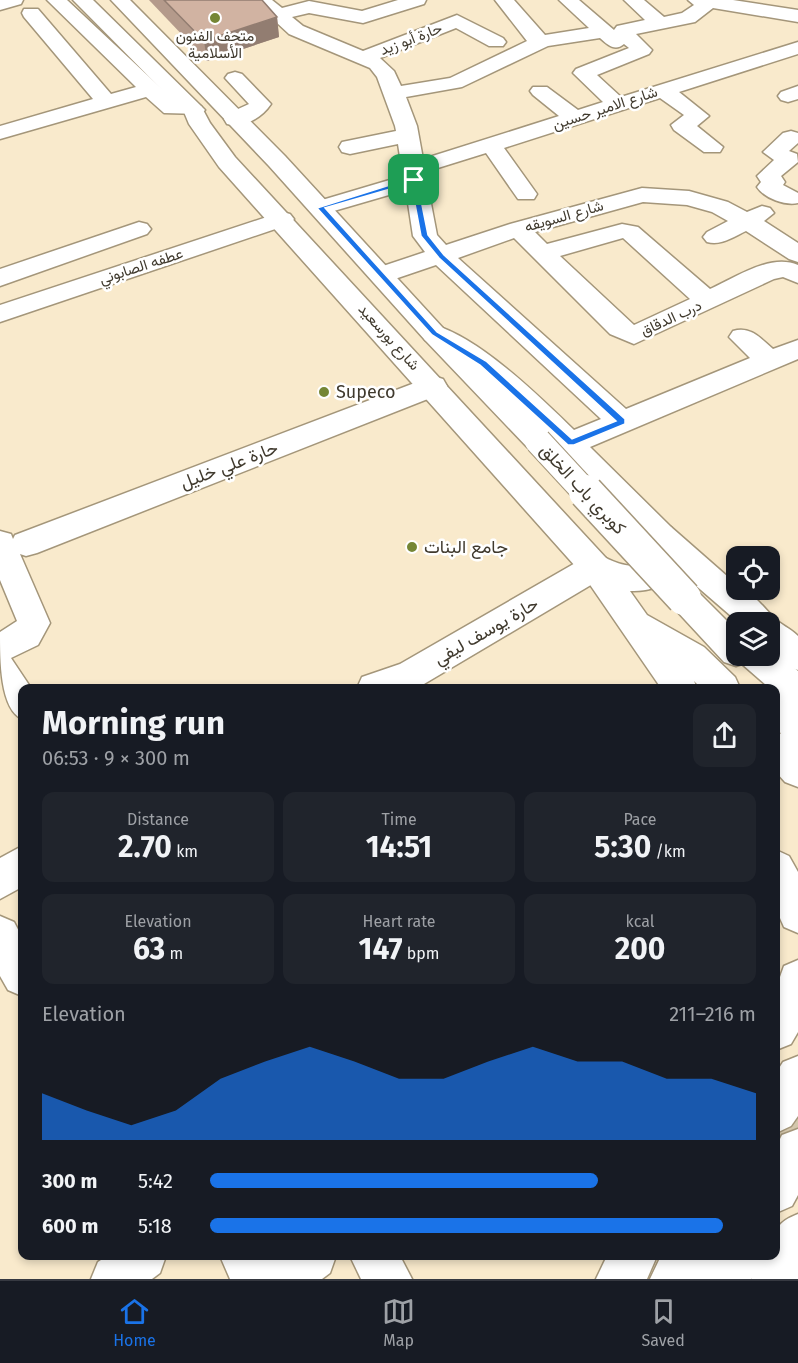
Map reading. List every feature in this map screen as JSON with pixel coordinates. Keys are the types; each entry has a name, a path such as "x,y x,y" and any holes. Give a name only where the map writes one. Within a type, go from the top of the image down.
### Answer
{"street":[{"path":"0,4 14,0"},
{"path":"56,0 171,109 194,110"},
{"name":"شارع بورسعيد","path":"82,0 133,46 194,110 215,148 282,219 595,567 638,625 676,684"},
{"path":"120,0 277,161 434,333 483,363 571,443 660,536 748,612"},
{"path":"261,0 296,30 365,57 377,64 387,75 408,135 425,236 442,257 622,422"},
{"path":"278,15 309,7 363,17 417,0"},
{"path":"504,0 535,38 543,41"},
{"path":"633,0 660,24"},
{"path":"617,105 583,73 643,49 624,33 624,30 688,18 703,1 793,11"},
{"path":"523,22 563,11 604,32 631,55"},
{"path":"31,13 106,102"},
{"name":"حارة أبو زيد","path":"365,57 457,21 496,42"},
{"path":"394,93 455,83 543,41 604,32"},
{"path":"417,36 435,48"},
{"name":"شارع الامير حسين","path":"320,208 490,144 798,48"},
{"path":"235,78 261,104 255,112 235,119"},
{"path":"0,133 151,89"},
{"path":"663,90 698,116 682,125 712,147"},
{"path":"540,91 575,118"},
{"path":"350,147 408,135"},
{"path":"791,138 774,152 789,159 768,176 774,182 768,187 794,197"},
{"path":"490,144 526,194"},
{"path":"238,174 277,161"},
{"name":"شارع السويقه","path":"383,275 442,257 518,229 642,195 705,202 747,221 795,265"},
{"path":"715,237 794,197"},
{"name":"عطفه الصابوني","path":"0,314 282,219"},
{"path":"0,278 139,229"},
{"name":"درب الدقاق","path":"518,229 619,328 629,334 639,334 708,301 630,232 622,231 543,253"},
{"path":"102,242 123,271"},
{"path":"708,301 768,272 795,265"},
{"name":"كوبري باب الخلق","path":"434,333 684,598 726,632"},
{"path":"742,337 770,361"},
{"path":"571,443 798,349"},
{"name":"حارة علي خليل","path":"13,543 433,386"},
{"path":"595,567 606,575 621,580 635,580 649,576 659,569 664,559 665,548 660,536"},
{"path":"0,648 26,635 34,623 13,543"},
{"name":"حارة يوسف ليفي","path":"385,684 412,674 595,567"},
{"path":"684,598 726,642"},
{"path":"638,625 666,639 692,657 719,684"},
{"path":"780,640 798,656"},
{"path":"749,666 764,684"},
{"path":"767,666 798,692"},
{"path":"0,669 18,698"},
{"path":"780,704 798,729"},
{"path":"780,752 798,770"},
{"path":"0,880 18,868"},
{"path":"780,878 798,913"},
{"path":"0,936 18,969"},
{"path":"780,1022 792,1003 798,980"},
{"path":"780,1105 798,1077"},
{"path":"780,1183 798,1151"},
{"path":"775,1279 798,1237"},
{"path":"245,1260 257,1279"},
{"path":"286,1279 308,1260"},
{"path":"376,1260 388,1279"},
{"path":"620,1279 632,1260"},
{"path":"674,1279 686,1260"},
{"path":"725,1279 736,1260"}],"building":[{"path":"164,0 262,0 277,17 204,41"}],"tunnel":[{"path":"780,1142 798,1113"},
{"path":"699,1279 711,1260"}],"place":[{"name":"متحف الفنون الأسلامية","path":"215,18"},
{"name":"Supeco","path":"324,392"},
{"name":"جامع البنات","path":"412,547"}],"route":[{"path":"414,180 425,236 442,257 622,422 571,443 483,363 434,333 320,208 414,180"}]}
